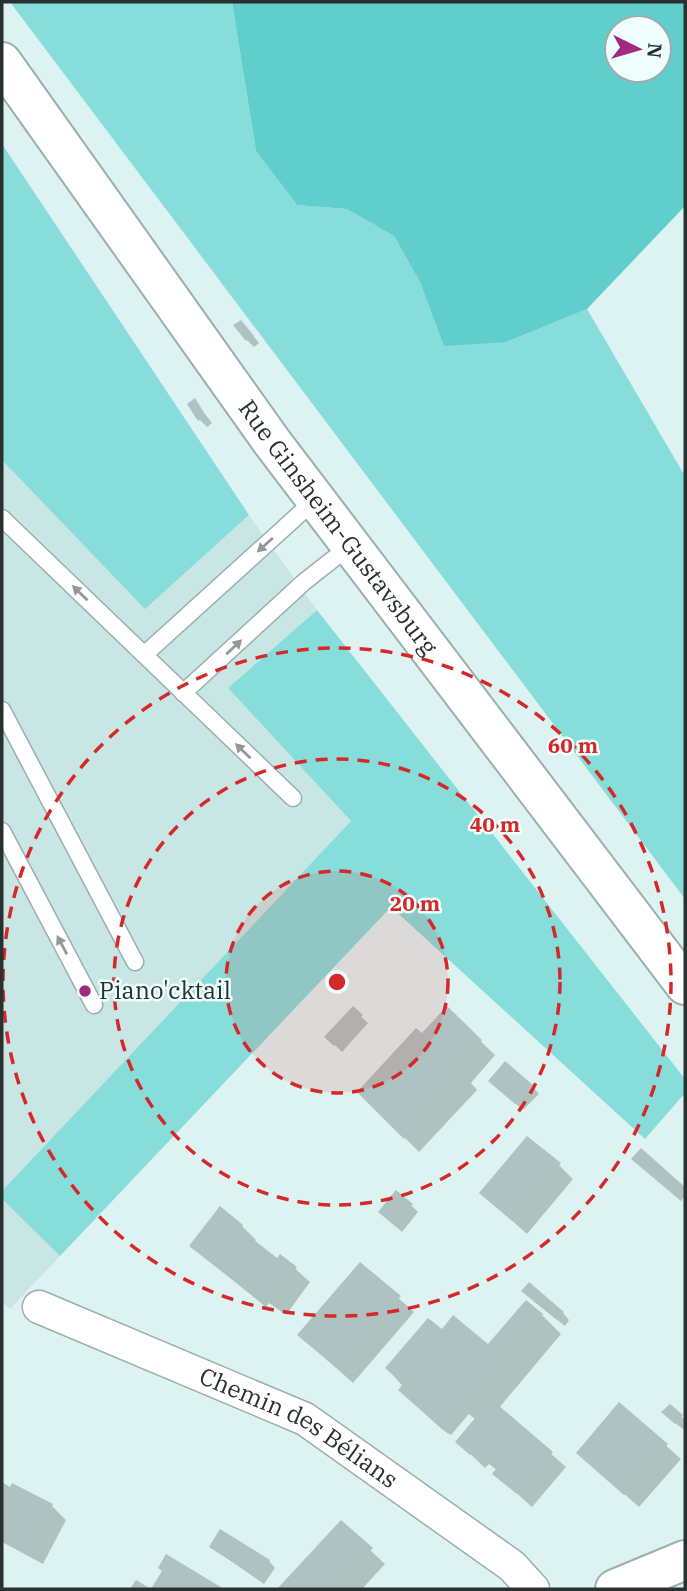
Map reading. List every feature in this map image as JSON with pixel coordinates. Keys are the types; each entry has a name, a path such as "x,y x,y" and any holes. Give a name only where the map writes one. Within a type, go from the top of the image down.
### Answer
{"street":[{"name":"Rue Ginsheim-Gustavsburg","path":"2,62 272,442 685,985"},
{"name":"Chemin des Bélians","path":"39,1307 305,1419 512,1566 533,1589"},
{"path":"615,1589 685,1560"}],"lane":[{"path":"144,655 316,499"},
{"path":"2,518 293,798"},
{"path":"183,693 304,582 351,545"},
{"path":"2,710 135,962"},
{"path":"2,831 94,1005"}],"shaded area":[{"path":"10,2 232,2 256,151 297,205 347,209 394,236 421,284 506,342 587,309 685,476 685,899"},
{"path":"232,2 685,2 685,206 587,309 506,342 444,346 421,284 394,236 347,209 297,205 256,151"},
{"path":"2,144 249,515 145,609 2,460"},
{"name":"Piano'cktail","path":"2,460 145,608 249,515 317,610 228,688 351,821 2,1191"},
{"path":"317,610 685,1079 685,1093 645,1139 391,907 60,1256 2,1199 2,1191 351,821 228,688"},
{"path":"2,1199 60,1256 10,1309 2,1302"}],"building":[{"path":"241,320 254,336 246,341 233,325"},
{"path":"195,398 206,416 198,421 187,404"},
{"path":"353,1006 363,1015 334,1046 324,1037"},
{"path":"447,1006 482,1040 458,1067 464,1075 404,1139 357,1092 416,1028 422,1033"},
{"path":"505,1061 534,1086 515,1104 488,1081"},
{"path":"527,1136 561,1163 512,1221 479,1193"},
{"path":"641,1148 685,1187 685,1196 681,1201 631,1159"},
{"path":"396,1190 413,1204 395,1226 378,1212"},
{"path":"220,1206 243,1225 240,1229 277,1258 280,1254 297,1267 271,1302 254,1290 251,1294 189,1246"},
{"path":"360,1262 401,1296 339,1370 297,1335"},
{"path":"529,1282 564,1312 557,1320 521,1291"},
{"path":"526,1300 543,1314 443,1430 398,1390 403,1384 385,1368 428,1318 442,1329 453,1315 488,1344"},
{"path":"491,1399 553,1452 517,1494 492,1474 496,1469 474,1451 470,1455 455,1442"},
{"path":"619,1402 668,1444 624,1495 576,1453"},
{"path":"670,1404 683,1415 675,1424 661,1412"},
{"path":"2,1482 10,1487 12,1483 53,1504 29,1551 2,1538"},
{"path":"341,1520 373,1548 336,1589 277,1589"},
{"path":"220,1529 270,1560 257,1578 209,1547"},
{"path":"166,1554 224,1589 151,1589 162,1571 158,1568"},
{"path":"136,1580 151,1589 130,1589"}],"place":[{"name":"Piano'cktail","path":"85,991"}]}
